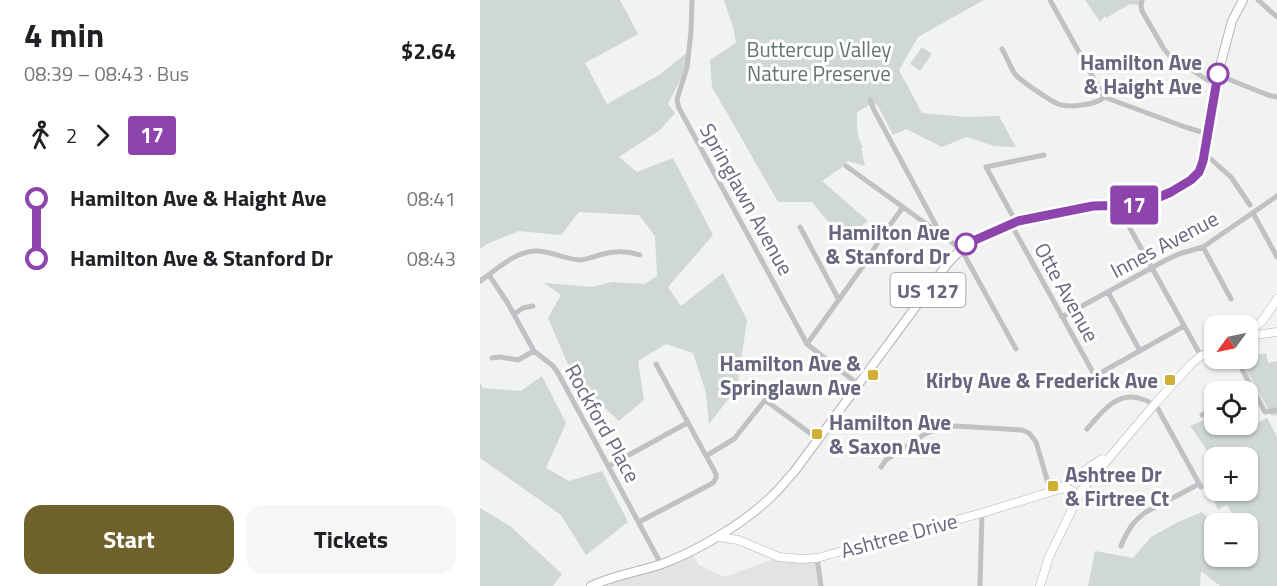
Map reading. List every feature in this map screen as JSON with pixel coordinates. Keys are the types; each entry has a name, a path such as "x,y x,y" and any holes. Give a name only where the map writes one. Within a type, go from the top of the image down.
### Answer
{"main road":[{"name":"US 127","path":"591,586 612,577 662,564 718,537 771,496 794,472 948,263 976,238 1013,223 1093,206 1143,204 1184,185 1195,177 1199,172 1204,154 1217,80 1232,21 1243,0"}],"street":[{"name":"Springlawn Avenue","path":"692,0 687,67 677,101 679,108 807,344 859,385"},
{"path":"1050,0 1104,97 1208,134"},
{"path":"1142,0 1142,11 1169,55 1217,80 1277,97"},
{"path":"1258,0 1277,17"},
{"path":"1002,49 1018,78 1057,103 1066,106 1100,101 1104,97"},
{"path":"870,100 939,232"},
{"path":"1204,154 1231,177 1250,205"},
{"name":"Otte Avenue","path":"1044,155 986,167 1062,317 1095,376 1140,351"},
{"path":"846,166 961,249 1016,349"},
{"name":"Innes Avenue","path":"1062,317 1179,254 1203,247 1277,196"},
{"path":"1120,205 1122,214 1201,356"},
{"path":"807,344 903,207"},
{"path":"1254,213 1277,257"},
{"path":"800,227 839,300"},
{"path":"1203,247 1231,298"},
{"path":"480,281 516,256 529,251 536,250 582,260 614,252 631,252 640,255"},
{"name":"Rockford Place","path":"489,275 534,351 558,373 662,564"},
{"path":"1108,292 1140,351 1185,326"},
{"path":"1258,326 1277,299"},
{"path":"514,314 523,308 533,306"},
{"path":"1258,334 1277,332"},
{"path":"492,358 518,360 534,351"},
{"path":"1040,586 1049,557 1079,495 1154,405 1204,354"},
{"path":"639,522 713,483 716,478 656,364"},
{"path":"1087,429 1105,409 1118,399 1135,397 1154,405 1200,485 1138,518 1130,527 1121,546"},
{"path":"1258,399 1265,412 1277,410"},
{"path":"706,456 734,439 765,400 818,439"},
{"path":"609,465 687,423"},
{"path":"880,467 886,460 925,434 940,428 956,426 1022,430 1029,433 1036,442 1051,493"},
{"name":"Ashtree Drive","path":"718,537 738,540 779,557 817,558 1051,493 1102,459 1107,460"},
{"path":"1060,489 1066,488 1079,495"},
{"path":"980,586 982,513"},
{"path":"732,527 738,540"},
{"path":"817,558 821,586"}],"shaded area":[{"path":"690,551 699,565 725,577 779,557 817,558 821,586 592,586"}],"green space":[{"path":"480,0 620,0 638,34 585,63 607,104 659,75 688,52 681,78 668,104 675,113 660,130 619,157 637,172 673,158 713,235 668,287 681,306 723,273 747,320 737,388 709,424 706,393 693,353 666,344 638,361 644,400 619,421 575,381 548,318 561,295 544,283 593,287 612,282 645,284 657,276 655,236 639,215 579,212 561,235 519,231 480,249"},
{"name":"Buttercup Valley Nature Preserve","path":"724,0 984,0 918,37 899,70 922,113 966,117 999,116 1016,147 994,146 967,137 942,147 906,129 893,135 878,106 873,103 857,112 858,134 863,147 861,148 865,166 848,161 822,181 868,221 843,240 812,202 778,202 712,87 710,60 736,43"},
{"path":"1085,0 1145,0 1141,5 1130,4 1106,18 1105,16 1100,22"},
{"path":"922,47 932,54 920,71 910,64"},
{"path":"1266,353 1268,363 1277,361 1277,415 1272,416 1258,391 1258,381 1252,381 1246,369 1258,369 1258,355"},
{"path":"542,376 566,423 546,468 569,481 602,471 628,522 586,555 561,515 480,458 480,383 483,388 521,391"},
{"path":"1267,418 1277,437 1277,586 1220,586 1201,571 1200,586 1088,586 1095,551 1133,558 1151,537 1202,512 1204,514 1204,567 1258,567 1258,513 1231,513 1227,505 1218,510 1214,501 1258,501 1258,447 1205,447 1190,426 1204,420 1204,435 1258,435 1258,422"},
{"path":"480,508 510,526 562,574 553,586 480,586"}],"bus line":[{"name":"17","path":"966,244 1018,221 1093,206 1143,204 1191,180 1199,172 1203,161 1218,74"}],"place":[{"name":"Hamilton Ave & Haight Ave","path":"1218,74"},
{"name":"Hamilton Ave & Stanford Dr","path":"966,244"},
{"name":"Hamilton Ave & Springlawn Ave","path":"873,375"},
{"name":"Kirby Ave & Frederick Ave","path":"1170,380"},
{"name":"Hamilton Ave & Saxon Ave","path":"817,434"},
{"name":"Ashtree Dr & Firtree Ct","path":"1053,486"}]}
